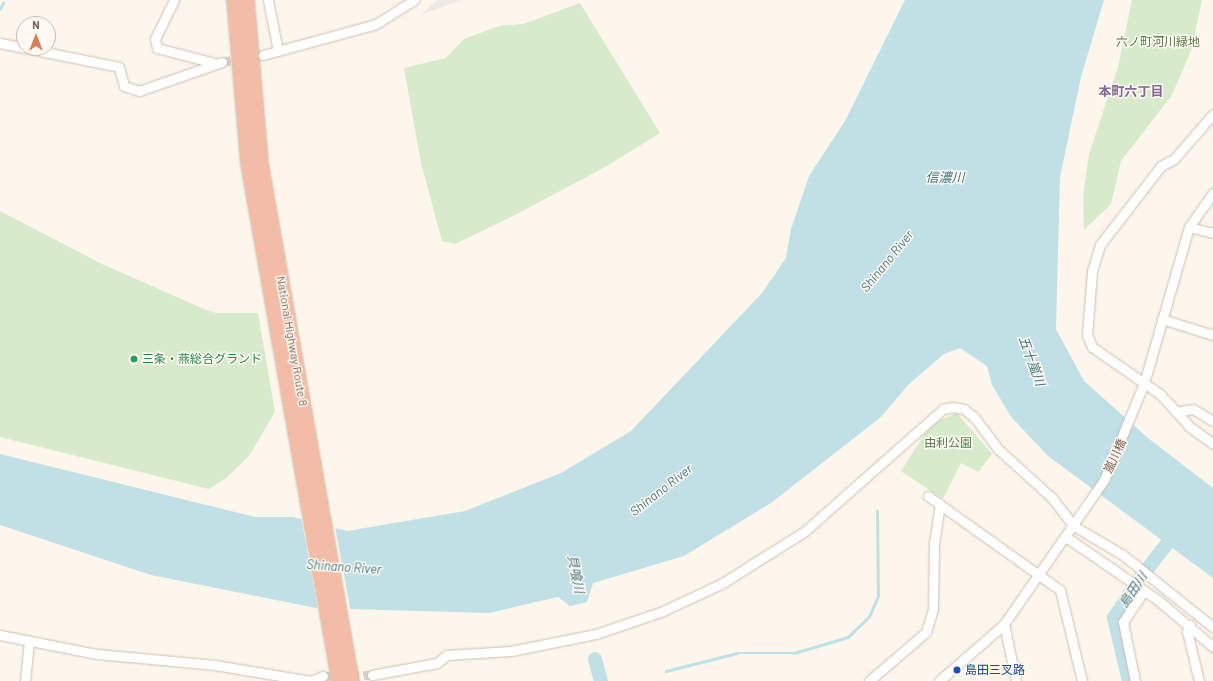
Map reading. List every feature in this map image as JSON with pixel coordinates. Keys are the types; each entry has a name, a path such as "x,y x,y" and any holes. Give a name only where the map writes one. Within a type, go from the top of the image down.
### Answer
{"highway":[{"name":"National Highway Route 8","path":"234,0 246,98 341,649 352,681"},
{"name":"National Highway Route 8","path":"246,0 246,98"},
{"name":"National Highway Route 8","path":"339,681 341,649"}],"street":[{"path":"0,43 119,67 124,86 139,91 218,62 157,48 155,39 174,0"},
{"path":"268,0 278,51"},
{"path":"263,55 376,24 414,0"},
{"path":"1213,114 1174,159 1161,166 1146,184 1115,222 1095,258 1088,341 1107,360 1160,394 1176,412 1213,444"},
{"name":"嵐川橋","path":"939,681 1004,624 1082,514 1116,456 1144,383 1189,227 1213,193"},
{"path":"1189,227 1213,233"},
{"path":"1162,319 1213,335"},
{"path":"372,676 437,663 447,655 511,651 596,634 662,611 721,584 805,531 943,409 953,407 964,409 974,417 998,449 1052,498 1074,526 1123,555 1213,626"},
{"path":"1176,412 1193,409 1213,421"},
{"path":"928,496 1039,575 1064,596 1082,681"},
{"path":"869,681 926,632 933,609 934,544 940,504"},
{"path":"1066,537 1190,625 1213,647"},
{"path":"1135,681 1123,622 1144,591"},
{"path":"1004,624 1016,681"},
{"path":"1190,625 1188,631 1199,681"},
{"path":"0,635 97,654 215,665 275,679 311,681 323,676"},
{"path":"25,681 29,641"}],"shaded area":[{"path":"437,0 461,0 421,15"}],"green space":[{"name":"六ノ町河川緑地","path":"1132,0 1202,0 1191,51 1172,95 1121,161 1111,204 1084,230 1083,196 1089,154 1118,67"},
{"path":"580,3 660,133 605,167 515,215 455,244 442,241 421,163 404,68 446,58 464,39 499,26 523,24"},
{"name":"三条・燕総合グランド","path":"0,211 102,264 204,309 216,313 258,313 275,412 249,456 226,478 209,489 0,437"},
{"name":"由利公園","path":"957,413 992,454 978,472 961,463 943,499 901,471 931,424"}],"water":[{"name":"信濃川","path":"905,0 1104,0 1081,77 1060,177 1056,329 1084,381 1148,438 1213,488 1213,578 1048,456 1012,418 992,385 987,366 960,348 944,354 908,385 881,417 771,503 684,556 593,583 587,602 570,606 558,597 489,613 316,608 151,575 0,525 0,454 255,517 293,517 347,531 465,511 561,473 631,431 762,293 786,258 791,229 809,176 845,121"}],"pier":[{"path":"301,517 335,526 351,613 318,610"}],"waterway":[{"path":"0,9 3,3"},
{"path":"666,671 737,653 794,653 848,637 869,617 878,596 877,511"},
{"name":"島田川","path":"1129,681 1114,618 1140,578 1178,530"},
{"name":"貝喰川","path":"595,659 601,681"}],"tunnel":[{"path":"222,62 244,58"},
{"path":"323,676 372,675"}],"place":[{"name":"三条・燕総合グランド","path":"134,359"},
{"name":"島田三叉路","path":"957,670"}],"district":[{"name":"本町六丁目","path":"1131,91"}],"water label":[{"name":"Shinano River","path":"887,261"},
{"name":"五十嵐川","path":"1032,361"},
{"name":"Shinano River","path":"661,490"},
{"name":"Shinano River","path":"344,567"}]}
